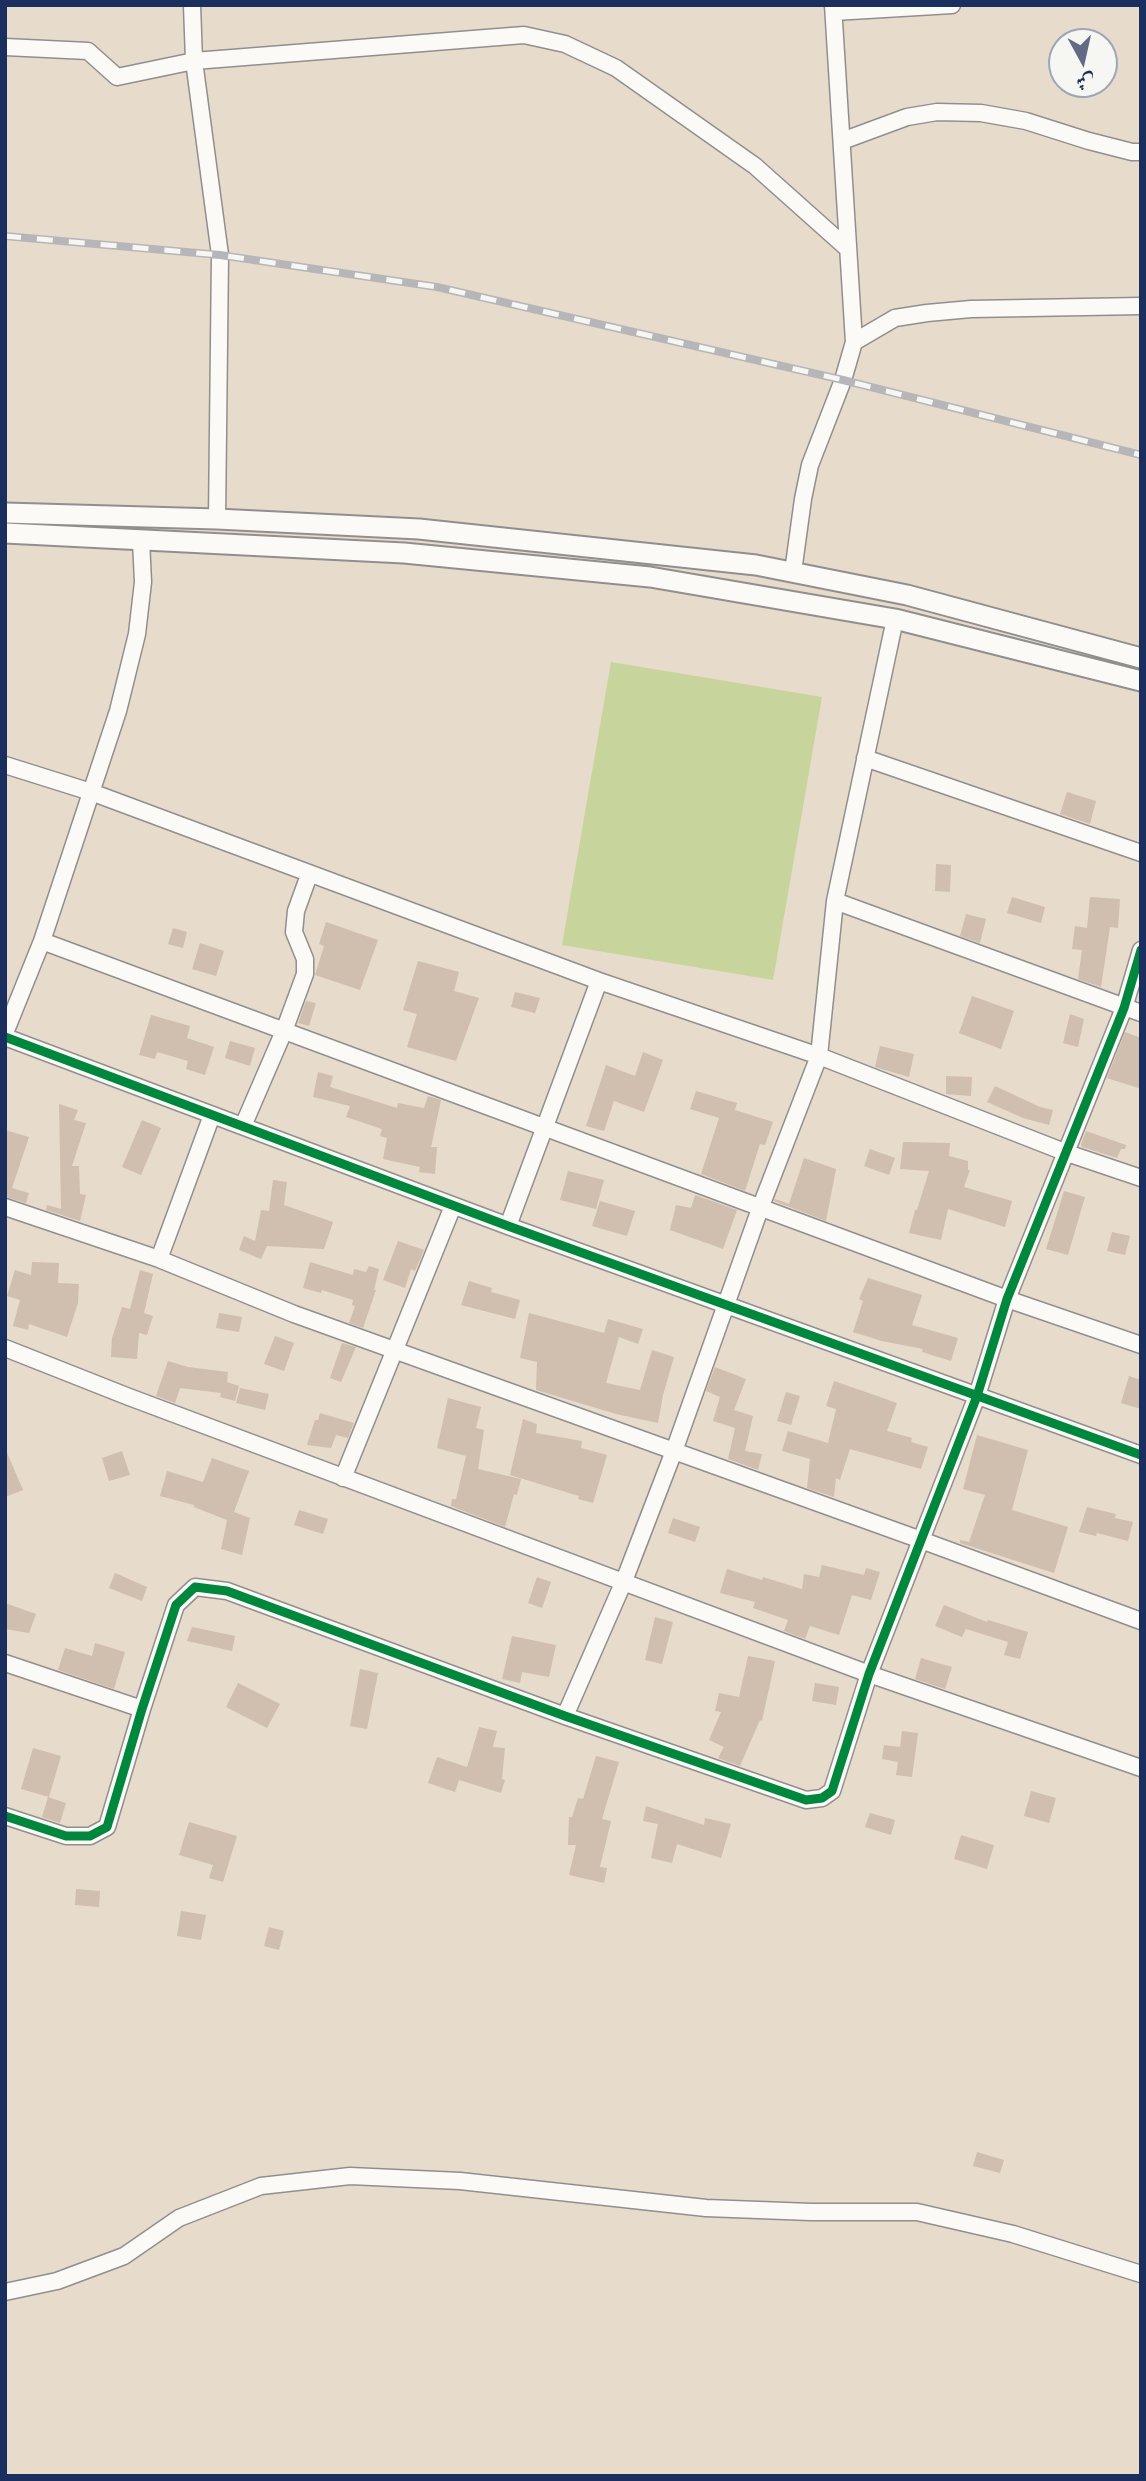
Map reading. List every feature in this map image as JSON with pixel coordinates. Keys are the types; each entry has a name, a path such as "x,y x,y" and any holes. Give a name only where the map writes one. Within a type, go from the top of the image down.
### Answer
{"street":[{"path":"192,5 194,61 219,255 217,519"},
{"path":"793,572 810,465 843,380 853,342 834,9 952,5"},
{"path":"5,47 88,51 117,77 194,61 524,35 565,44 616,68 755,166 848,249"},
{"path":"842,141 907,117 937,112 981,113 1026,121 1089,141 1141,152"},
{"path":"853,342 895,318 927,313 1010,308 1141,306"},
{"path":"5,513 217,519 419,529 719,561 793,572 907,595 1141,658"},
{"path":"5,533 404,553 650,577 895,619 1141,681"},
{"path":"141,540 143,582 137,634 118,711 42,941 5,1035 453,1206 1141,1455"},
{"path":"565,1716 624,1581 674,1451 761,1206 819,1056 835,901 895,619"},
{"path":"865,758 1141,853"},
{"path":"5,765 91,792 599,981 819,1056 1067,1153 1141,1178"},
{"path":"243,1126 305,974 305,959 294,932 296,911 309,875"},
{"path":"835,901 1141,1013"},
{"path":"42,941 1007,1299 1141,1345"},
{"path":"5,1816 66,1836 90,1836 107,1827 176,1605 195,1587 227,1591 565,1716 806,1800 822,1798 832,1791 869,1674 977,1396 1007,1299 1124,1008 1141,950"},
{"path":"508,1226 599,981"},
{"path":"159,1259 212,1115"},
{"path":"5,1206 159,1259 294,1314 922,1539 1141,1621"},
{"path":"343,1478 453,1206"},
{"path":"5,1348 128,1397 869,1674 1141,1768"},
{"path":"5,1663 142,1709"},
{"path":"5,2292 57,2281 124,2256 179,2218 261,2186 350,2176 460,2180 706,2208 917,2212 1013,2234 1141,2274"}],"green space":[{"path":"611,662 822,697 773,980 562,945"}],"building":[{"path":"1067,792 1096,801 1090,824 1060,814"},
{"path":"936,864 951,865 950,892 935,891"},
{"path":"1012,897 1045,907 1041,923 1007,913"},
{"path":"1090,897 1120,899 1118,928 1110,927 1101,987 1078,979 1082,950 1072,949 1075,926 1087,928"},
{"path":"966,914 986,919 980,943 960,936"},
{"path":"326,922 378,940 360,990 315,975 324,946 319,944"},
{"path":"173,928 187,932 183,948 168,944"},
{"path":"200,943 224,951 216,976 192,969"},
{"path":"418,961 459,972 454,991 479,998 456,1061 407,1047 417,1014 403,1010"},
{"path":"515,992 540,998 535,1013 511,1007"},
{"path":"972,996 1014,1011 1001,1049 959,1033"},
{"path":"306,1001 316,1003 309,1026 298,1023"},
{"path":"1070,1014 1084,1019 1078,1047 1063,1043"},
{"path":"151,1015 190,1026 187,1038 214,1047 205,1075 186,1069 188,1061 157,1052 155,1059 139,1055"},
{"path":"1125,1032 1141,1038 1141,1089 1107,1078"},
{"path":"230,1041 255,1048 250,1066 225,1058"},
{"path":"880,1046 914,1054 909,1077 875,1067"},
{"path":"643,1052 663,1060 644,1112 614,1101 604,1131 586,1126 606,1065 635,1076"},
{"path":"318,1072 333,1076 330,1087 397,1108 398,1103 424,1108 428,1096 441,1100 431,1147 437,1147 435,1174 419,1172 420,1167 383,1159 387,1138 380,1136 382,1129 346,1117 350,1106 313,1097"},
{"path":"946,1076 972,1077 971,1096 946,1094"},
{"path":"995,1086 1040,1107 1053,1110 1049,1125 1023,1118 987,1102"},
{"path":"696,1091 737,1103 735,1110 773,1122 765,1145 760,1144 745,1191 701,1174 719,1118 690,1109"},
{"path":"59,1104 78,1110 74,1120 86,1123 72,1166 79,1166 80,1194 86,1195 80,1221 46,1210 47,1205 61,1209"},
{"path":"142,1120 161,1128 141,1175 122,1167"},
{"path":"5,1130 29,1137 12,1188 29,1193 26,1203 5,1197"},
{"path":"1086,1131 1126,1145 1125,1149 1121,1149 1117,1158 1082,1147"},
{"path":"903,1142 950,1143 949,1156 968,1161 970,1170 964,1187 1012,1201 1005,1227 948,1209 941,1240 909,1233 929,1171 900,1169"},
{"path":"870,1149 895,1158 889,1175 864,1166"},
{"path":"804,1158 836,1169 826,1221 774,1201 775,1199 789,1204"},
{"path":"568,1171 604,1180 596,1209 560,1200"},
{"path":"273,1180 287,1182 284,1205 333,1222 324,1249 267,1246 261,1259 239,1250 244,1236 255,1241 261,1210 269,1211"},
{"path":"1064,1191 1085,1197 1068,1255 1046,1249"},
{"path":"695,1195 737,1210 723,1249 670,1230 676,1205 691,1208"},
{"path":"600,1201 635,1211 627,1236 592,1226"},
{"path":"1112,1232 1130,1236 1125,1255 1107,1251"},
{"path":"398,1241 424,1250 415,1271 411,1269 405,1288 383,1280"},
{"path":"32,1262 59,1263 58,1283 79,1284 78,1303 67,1337 29,1324 28,1330 13,1326 20,1300 7,1296 15,1270 31,1275"},
{"path":"310,1262 353,1275 354,1269 366,1272 369,1266 379,1269 376,1290 363,1328 349,1323 355,1306 352,1305 353,1300 322,1290 321,1293 303,1288"},
{"path":"140,1270 153,1274 144,1313 153,1316 147,1335 139,1333 137,1359 111,1357 112,1338 122,1307 130,1309"},
{"path":"868,1278 922,1295 912,1325 958,1338 951,1361 922,1352 923,1349 853,1332 863,1301 859,1299"},
{"path":"469,1281 492,1288 491,1292 520,1300 515,1319 461,1305"},
{"path":"219,1313 242,1317 239,1332 216,1328"},
{"path":"529,1313 604,1333 608,1319 643,1329 638,1344 619,1337 606,1383 640,1390 652,1350 674,1357 658,1423 616,1414 536,1390 537,1362 520,1358"},
{"path":"275,1336 294,1343 284,1371 264,1364"},
{"path":"342,1343 356,1347 341,1382 330,1378"},
{"path":"168,1361 188,1367 228,1372 227,1382 239,1386 235,1401 220,1397 221,1393 180,1388 175,1403 156,1396"},
{"path":"715,1367 746,1379 734,1410 753,1416 745,1451 762,1454 758,1470 728,1459 735,1428 713,1421 720,1397 706,1391"},
{"path":"1129,1376 1141,1380 1141,1409 1121,1403"},
{"path":"834,1381 897,1403 887,1431 912,1438 911,1442 928,1447 921,1469 850,1449 840,1480 836,1478 834,1497 807,1488 810,1459 782,1451 788,1431 828,1443 836,1409 826,1406"},
{"path":"240,1388 269,1394 265,1410 236,1403"},
{"path":"786,1392 800,1396 791,1425 777,1421"},
{"path":"448,1398 481,1407 476,1428 484,1430 478,1469 521,1479 505,1527 451,1506 452,1499 456,1499 466,1456 437,1448"},
{"path":"320,1413 354,1423 348,1438 336,1435 331,1448 307,1445"},
{"path":"523,1419 537,1424 536,1433 582,1441 581,1448 607,1455 593,1503 578,1499 579,1496 510,1475"},
{"path":"977,1435 1028,1450 1012,1510 1068,1527 1054,1573 960,1543 960,1540 969,1542 985,1495 963,1489"},
{"path":"5,1448 23,1490 5,1497"},
{"path":"122,1451 130,1475 109,1481 102,1458"},
{"path":"212,1458 249,1471 234,1512 250,1518 242,1555 221,1549 227,1520 194,1505 160,1496 167,1471 203,1482"},
{"path":"1087,1507 1116,1514 1115,1518 1133,1522 1128,1541 1097,1533 1096,1536 1079,1532"},
{"path":"299,1510 328,1519 323,1534 294,1525"},
{"path":"673,1518 700,1527 695,1542 668,1533"},
{"path":"822,1565 864,1575 866,1568 880,1572 871,1600 852,1595 839,1635 810,1626 805,1639 784,1631 788,1620 753,1608 755,1602 720,1593 727,1569 802,1589 804,1574 819,1577"},
{"path":"115,1573 147,1587 142,1601 109,1588"},
{"path":"537,1577 551,1582 542,1608 528,1603"},
{"path":"5,1603 36,1614 29,1633 5,1629"},
{"path":"944,1605 987,1622 988,1620 1028,1632 1020,1659 1004,1655 1008,1642 966,1629 962,1637 935,1626"},
{"path":"655,1617 673,1622 662,1664 645,1660"},
{"path":"192,1627 235,1636 232,1651 187,1641"},
{"path":"512,1636 556,1645 549,1677 522,1672 520,1683 502,1679"},
{"path":"95,1643 125,1652 114,1689 58,1670 65,1648 92,1656"},
{"path":"748,1656 775,1661 762,1721 760,1720 740,1766 718,1758 724,1747 709,1740 721,1712 715,1711 719,1693 739,1697"},
{"path":"921,1658 952,1667 945,1689 915,1679"},
{"path":"360,1669 378,1673 367,1729 350,1726"},
{"path":"238,1683 280,1704 267,1728 226,1707"},
{"path":"815,1683 839,1687 836,1705 812,1701"},
{"path":"479,1727 497,1731 493,1747 505,1748 502,1779 505,1780 501,1793 459,1780 455,1792 428,1783 437,1757 467,1767"},
{"path":"902,1731 918,1733 912,1777 896,1775 898,1762 882,1759 884,1745 900,1747"},
{"path":"33,1748 61,1756 49,1797 21,1789"},
{"path":"596,1756 619,1762 602,1819 611,1821 600,1867 607,1868 604,1883 569,1875 576,1845 568,1845 569,1817 572,1817 578,1798 583,1799"},
{"path":"1031,1791 1056,1798 1049,1823 1024,1816"},
{"path":"48,1797 66,1803 60,1823 42,1817"},
{"path":"646,1806 704,1825 705,1818 731,1824 721,1858 677,1844 672,1863 651,1858 658,1824 643,1821"},
{"path":"870,1813 895,1820 891,1835 865,1827"},
{"path":"189,1822 237,1836 223,1882 209,1878 213,1865 179,1855"},
{"path":"961,1835 994,1845 987,1869 954,1859"},
{"path":"76,1889 100,1891 99,1907 75,1905"},
{"path":"181,1911 206,1915 201,1940 177,1936"},
{"path":"269,1927 284,1931 279,1950 264,1946"},
{"path":"977,2152 1004,2160 1000,2173 973,2166"}],"railway":[{"path":"5,236 220,255 437,287 843,380 1141,455"}],"cycle path":[{"path":"5,1816 66,1836 90,1836 107,1827 176,1605 195,1587 227,1591 565,1716 806,1800 822,1798 832,1791 869,1674 977,1396 1007,1299 1124,1008 1141,950"},
{"path":"5,1037 508,1226 1141,1455"}]}
